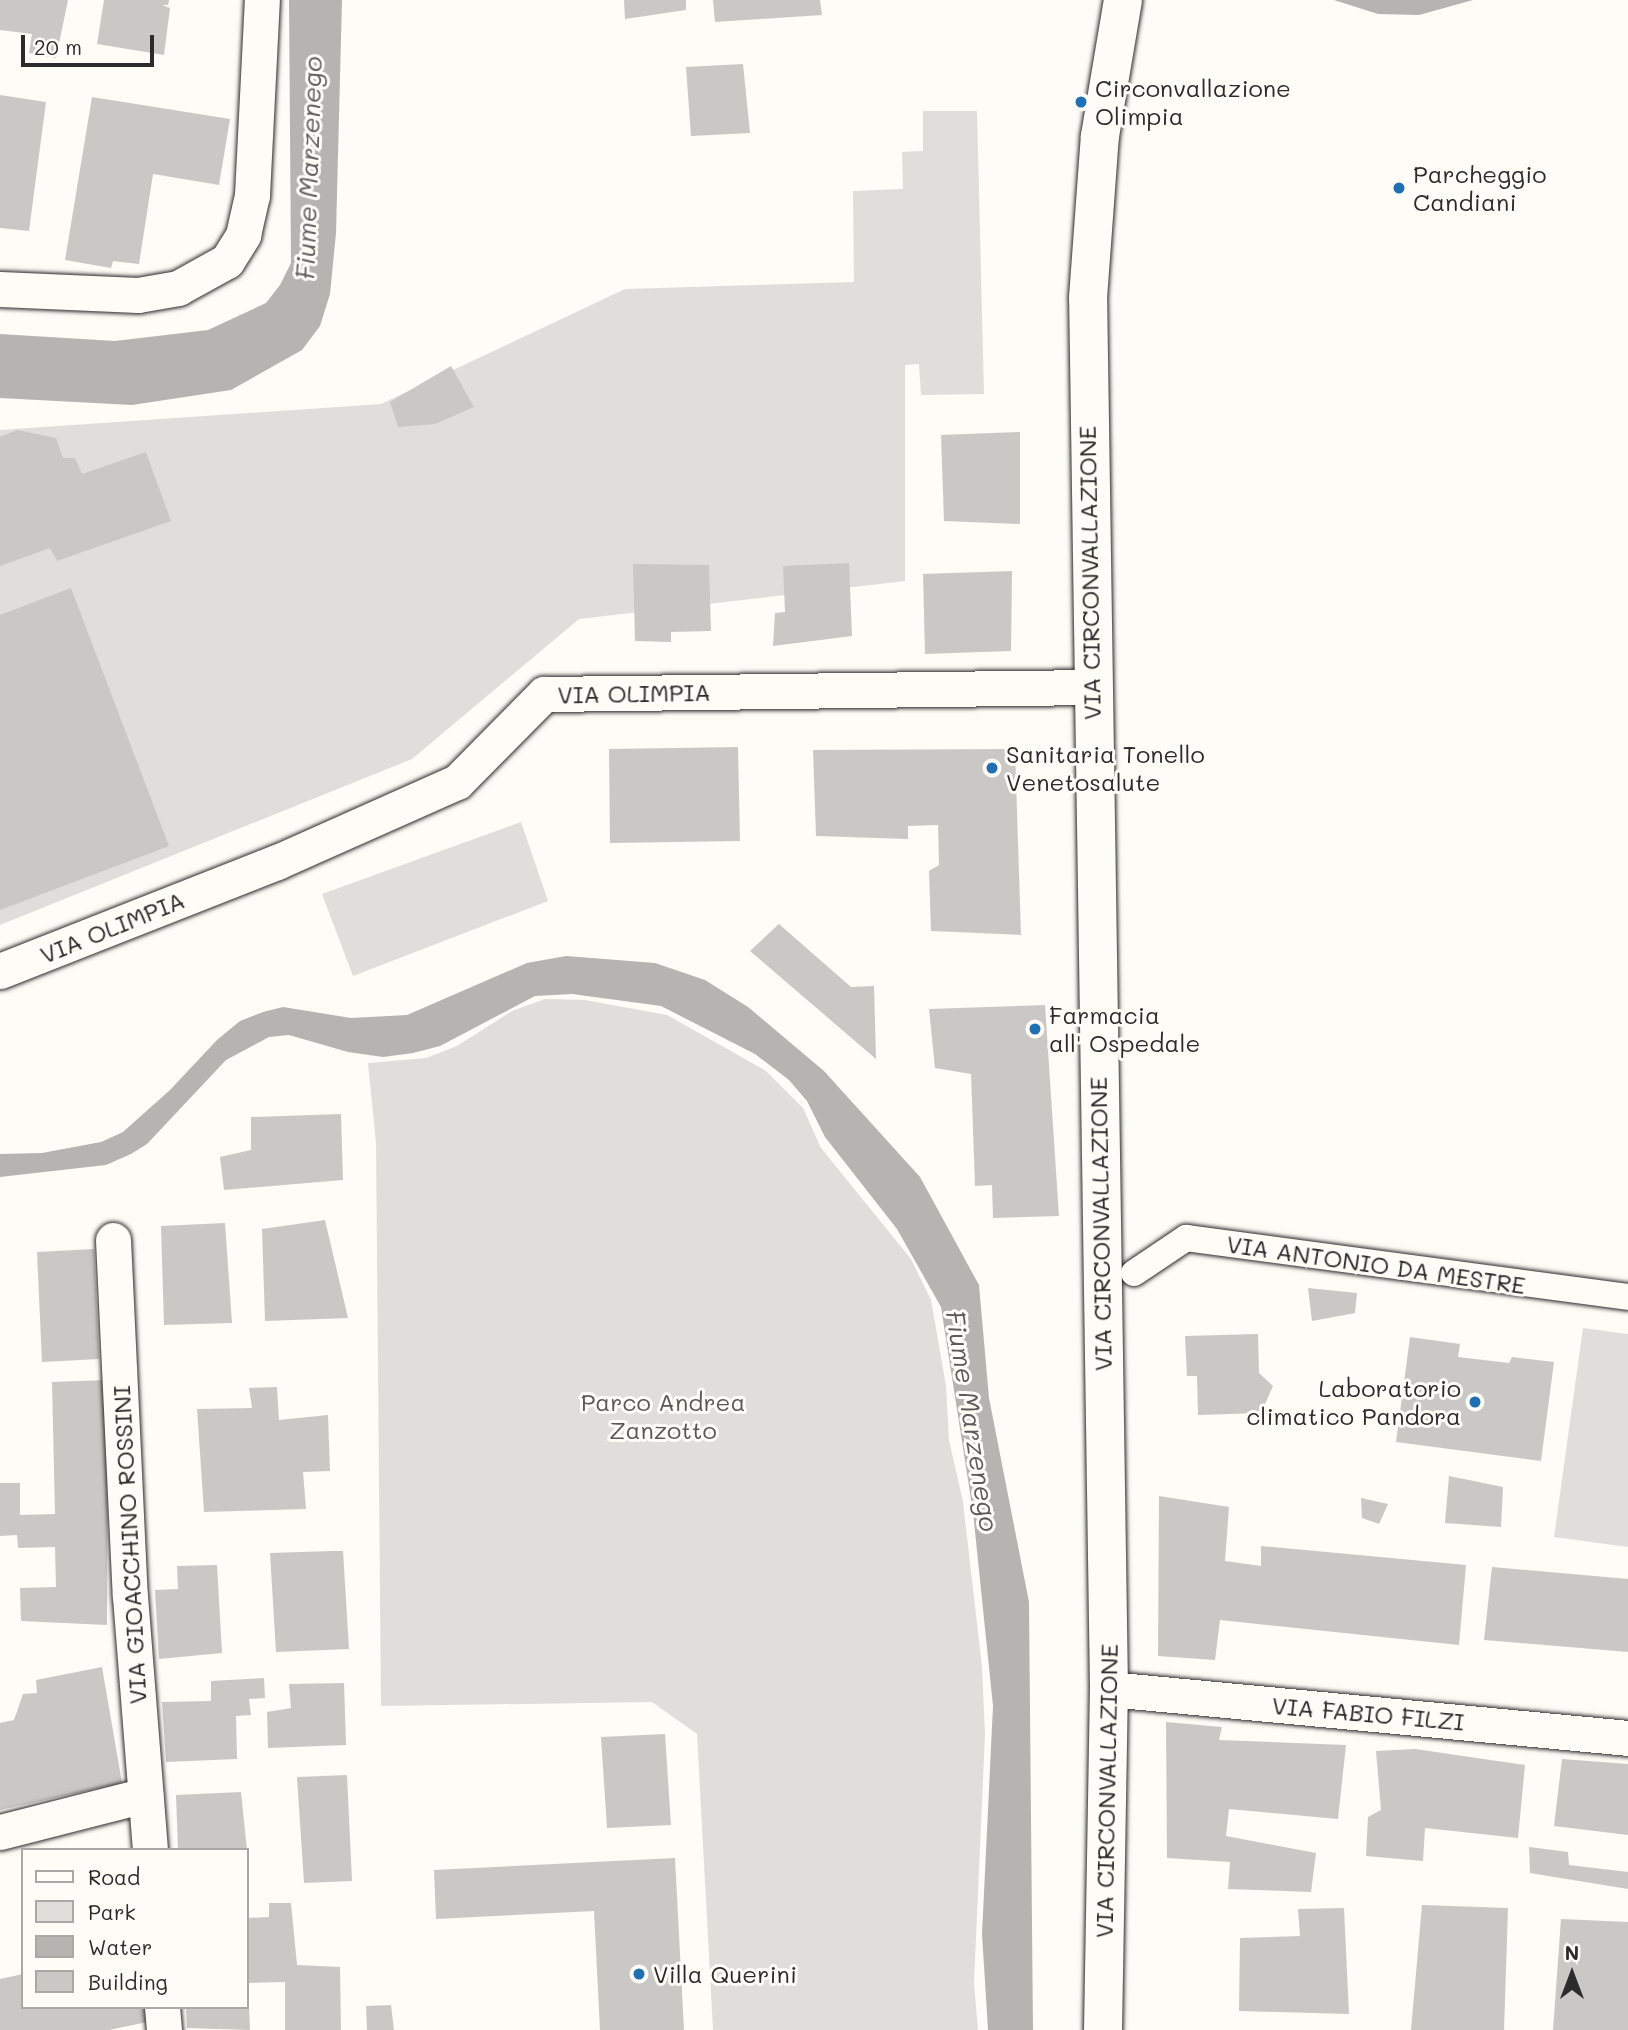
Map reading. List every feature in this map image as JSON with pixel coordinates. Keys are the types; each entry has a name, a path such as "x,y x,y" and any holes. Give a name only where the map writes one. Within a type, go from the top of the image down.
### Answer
{"street":[{"path":"0,289 138,295 178,289 227,261 243,235 252,195 262,0"},
{"name":"VIA CIRCONVALLAZIONE","path":"1103,2030 1109,1689 1091,687 1088,267 1100,136 1123,0"},
{"name":"VIA OLIMPIA","path":"0,971 278,862 457,782 544,694 1091,687"},
{"name":"VIA ANTONIO DA MESTRE","path":"1134,1273 1186,1238 1628,1297"},
{"name":"VIA GIOACCHINO ROSSINI","path":"113,1240 150,1848"},
{"name":"VIA FABIO FILZI","path":"1109,1689 1628,1738"},
{"path":"0,1832 145,1795"},
{"path":"162,2009 164,2030"}],"green space":[{"path":"923,111 977,111 984,394 921,395 919,364 905,365 905,581 579,619 412,759 0,925 0,430 381,404 625,289 854,282 853,191 903,189 902,152 923,151"},
{"path":"521,822 548,901 353,976 322,894"},
{"name":"Parco Andrea Zanzotto","path":"545,999 585,1000 667,1015 766,1071 803,1108 821,1148 911,1259 931,1300 946,1386 949,1440 963,1502 982,1667 985,1734 974,1983 978,2030 713,2030 697,1734 652,1702 381,1706 376,1143 368,1063 426,1058 457,1046 512,1011"},
{"path":"1583,1328 1628,1334 1628,1547 1554,1537"}],"water":[{"name":"Fiume Marzenego","path":"289,0 342,0 336,233 330,294 320,326 302,350 231,390 132,405 0,398 0,334 115,341 208,330 266,303 280,285 291,263"},
{"path":"1334,0 1473,0 1419,15 1378,14"},
{"name":"Fiume Marzenego","path":"566,956 655,963 705,980 748,1007 824,1071 920,1177 979,1285 989,1398 1029,1602 1033,2030 988,2030 982,1934 993,1706 973,1512 941,1307 897,1229 825,1137 807,1101 789,1080 755,1054 661,1006 572,994 535,996 440,1046 413,1053 383,1057 348,1052 289,1035 269,1037 226,1060 147,1144 131,1154 106,1165 0,1177 0,1154 42,1153 101,1142 123,1132 170,1090 217,1040 240,1021 263,1012 283,1007 351,1018 407,1015 527,963"}],"building":[{"path":"0,0 68,0 56,58 29,53 32,34 0,30"},
{"path":"104,0 169,0 168,5 162,5 170,8 164,55 97,44"},
{"path":"624,0 686,0 686,10 625,19"},
{"path":"713,0 820,0 822,15 715,22"},
{"path":"743,64 750,133 691,136 686,67"},
{"path":"0,95 46,102 29,231 0,228"},
{"path":"92,97 230,119 219,185 153,174 139,264 113,261 111,268 65,260"},
{"path":"451,366 474,407 435,424 398,427 390,402"},
{"path":"17,430 56,438 63,458 75,458 82,474 146,452 171,521 57,561 50,548 0,566 0,437"},
{"path":"1020,432 1020,524 944,521 941,435"},
{"path":"849,563 852,636 773,646 775,613 785,612 783,566"},
{"path":"633,564 709,565 711,631 671,632 671,642 635,641"},
{"path":"1012,571 1011,651 925,654 923,574"},
{"path":"71,588 169,846 0,910 0,615"},
{"path":"738,747 740,841 610,843 609,749"},
{"path":"1015,749 1021,935 931,931 929,871 939,865 938,825 908,826 908,839 816,836 813,750"},
{"path":"779,924 851,987 874,986 876,1059 750,951"},
{"path":"1045,1005 1059,1216 993,1218 992,1185 975,1186 971,1074 935,1068 929,1009"},
{"path":"341,1114 343,1180 224,1190 220,1157 251,1150 251,1117"},
{"path":"325,1220 348,1318 265,1321 262,1229"},
{"path":"225,1223 232,1323 164,1325 161,1226"},
{"path":"94,1249 99,1359 42,1362 37,1252"},
{"path":"1308,1288 1357,1293 1355,1313 1312,1321"},
{"path":"1258,1334 1259,1373 1273,1386 1261,1413 1198,1415 1197,1376 1187,1376 1185,1336"},
{"name":"Laboratorio climatico Pandora","path":"1410,1337 1460,1344 1458,1357 1509,1363 1512,1357 1554,1362 1541,1461 1396,1442"},
{"path":"108,1380 107,1625 21,1621 20,1588 56,1587 55,1547 18,1548 17,1535 0,1536 0,1483 20,1483 20,1515 55,1514 52,1382"},
{"path":"277,1387 279,1420 328,1415 330,1471 303,1472 306,1509 204,1512 197,1409 252,1408 249,1388"},
{"path":"1449,1476 1503,1487 1501,1527 1445,1523"},
{"path":"1159,1496 1229,1507 1225,1561 1261,1566 1261,1546 1466,1565 1459,1645 1220,1620 1215,1660 1158,1656"},
{"path":"1361,1498 1388,1504 1379,1524 1362,1518"},
{"path":"343,1551 349,1649 276,1652 270,1553"},
{"path":"217,1565 222,1653 159,1659 155,1590 178,1589 177,1566"},
{"path":"1492,1567 1628,1579 1628,1652 1484,1640"},
{"path":"102,1667 122,1783 0,1810 0,1723 14,1720 23,1694 37,1693 36,1680"},
{"path":"264,1678 265,1698 249,1699 251,1715 236,1716 237,1759 166,1762 162,1702 211,1701 211,1681"},
{"path":"344,1683 346,1745 268,1748 267,1712 291,1708 289,1684"},
{"path":"1166,1722 1222,1727 1219,1740 1346,1745 1338,1819 1229,1809 1226,1836 1316,1853 1311,1892 1228,1889 1230,1862 1167,1858"},
{"path":"665,1734 671,1825 607,1828 601,1737"},
{"path":"1415,1749 1525,1765 1518,1838 1425,1828 1423,1861 1366,1856 1368,1817 1381,1810 1376,1751"},
{"path":"1562,1759 1628,1764 1628,1835 1554,1826"},
{"path":"347,1775 352,1881 304,1883 297,1777"},
{"path":"241,1792 247,1848 178,1848 176,1795"},
{"path":"1529,1847 1568,1852 1569,1865 1628,1872 1628,1889 1530,1873"},
{"name":"Villa Querini","path":"675,1858 684,2030 600,2030 594,1911 436,1919 434,1870"},
{"path":"269,1903 291,1903 297,1965 340,1967 341,2030 285,2030 285,1982 248,1983 248,1918 269,1917"},
{"path":"1422,1905 1508,1908 1504,2030 1411,2030"},
{"path":"1344,1908 1349,2014 1239,2011 1240,1938 1300,1936 1298,1909"},
{"path":"1561,1919 1628,1922 1628,2030 1553,2030"},
{"path":"21,1974 21,2009 154,2009 157,2020 109,2030 0,2030 0,1979"},
{"path":"391,2005 394,2030 367,2030 366,2006"},
{"path":"249,2007 250,2030 187,2028 186,2009"}],"place":[{"name":"Circonvallazione Olimpia","path":"1081,102"},
{"name":"Parcheggio Candiani","path":"1399,188"},
{"name":"Sanitaria Tonello Venetosalute","path":"992,768"},
{"name":"Farmacia all' Ospedale","path":"1035,1029"},
{"name":"Laboratorio climatico Pandora","path":"1475,1402"},
{"name":"Villa Querini","path":"639,1974"}]}
